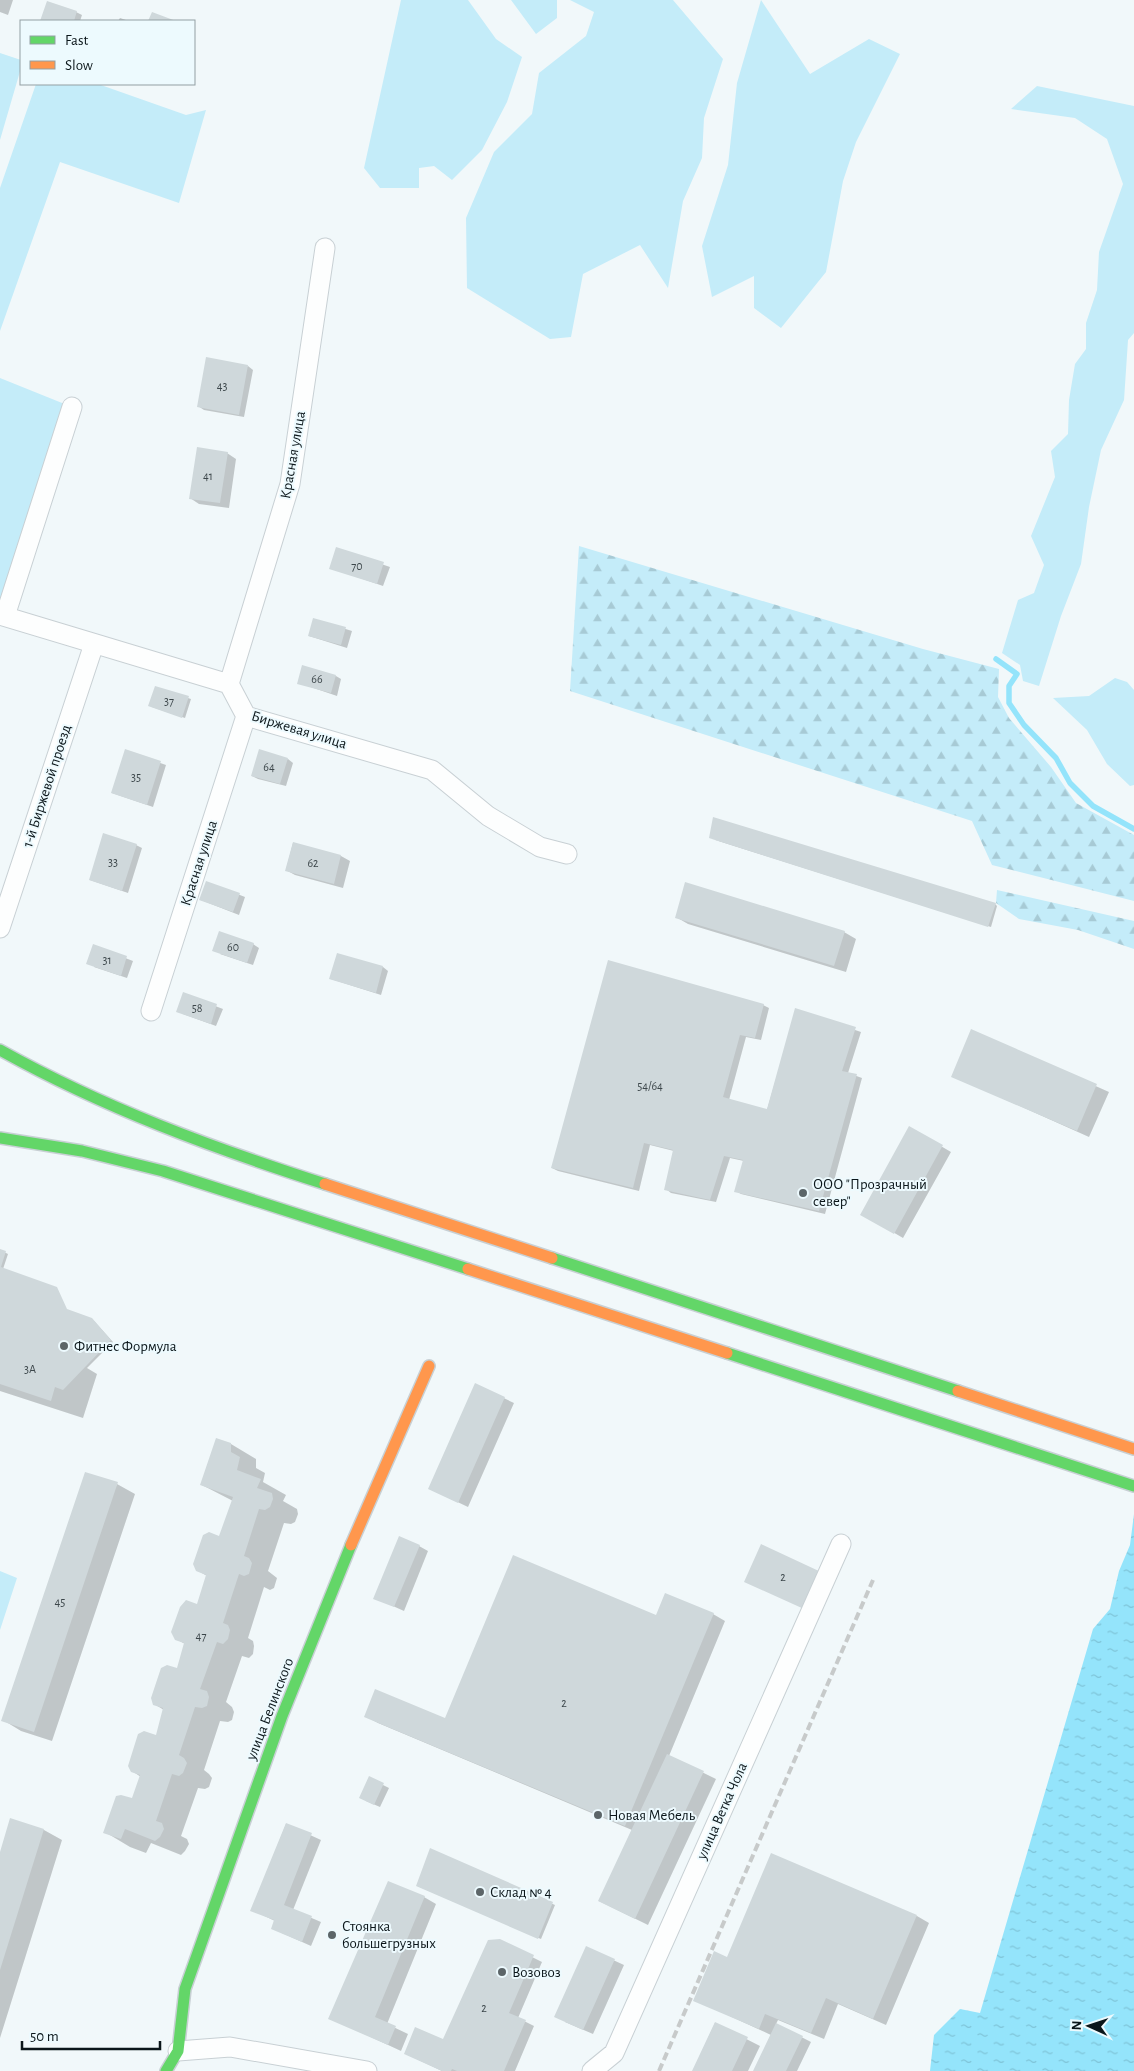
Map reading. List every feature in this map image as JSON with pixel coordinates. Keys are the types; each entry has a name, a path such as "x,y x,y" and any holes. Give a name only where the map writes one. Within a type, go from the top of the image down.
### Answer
{"main road":[{"path":"0,1050 92,1099 228,1153 1134,1449"},
{"path":"0,1138 78,1150 145,1166 216,1187 1134,1486"},
{"name":"улица Белинского","path":"166,2071 178,2052 185,1989 282,1716 364,1513 429,1366"}],"street":[{"name":"Красная улица","path":"229,684 290,484 326,248"},
{"path":"72,407 2,615 229,684"},
{"name":"1-й Биржевой проезд","path":"0,928 94,644"},
{"name":"Биржевая улица","path":"229,684 246,716 432,770 488,816 540,847 567,854"},
{"name":"Красная улица","path":"151,1011 246,716"},
{"name":"улица Ветка Чола","path":"592,2071 614,2053 841,1544"},
{"path":"178,2052 230,2047 367,2071"}],"green space":[{"path":"401,0 468,0 496,39 522,57 507,102 482,150 452,180 434,166 419,168 419,188 380,188 364,168"},
{"path":"511,0 557,0 557,18 536,34"},
{"path":"570,0 673,0 723,59 704,118 702,158 683,201 668,288 640,245 583,274 571,337 550,339 467,288 466,218 494,152 532,114 539,73 586,36 594,12"},
{"path":"761,0 810,74 869,39 900,54 856,142 843,181 826,272 781,328 754,308 754,276 712,297 702,246 728,165 737,83"},
{"path":"0,53 20,60 20,71 0,140"},
{"path":"36,85 101,85 186,115 206,110 179,203 60,162 0,331 0,188"},
{"path":"1037,86 1134,106 1134,333 1128,340 1124,400 1101,450 1089,507 1081,564 1061,616 1039,686 1023,681 1020,665 1002,653 1018,600 1034,593 1044,565 1031,536 1055,477 1051,451 1068,434 1069,400 1075,364 1086,349 1086,323 1097,290 1099,252 1123,184 1107,139 1075,118 1011,109"},
{"path":"0,378 72,407 0,615"},
{"path":"579,546 923,649 999,669 998,697 1009,718 1051,767 1076,803 1134,835 1134,901 992,865 972,821 570,691"},
{"path":"1115,678 1127,682 1134,690 1134,785 1130,786 1107,764 1087,730 1053,698 1089,696"},
{"path":"997,890 1134,921 1134,949 1078,930 1019,919 996,903"},
{"path":"0,1571 17,1578 0,1630"}],"water":[{"path":"1134,1514 1134,2071 930,2071 934,2035 960,2009 980,2013 1093,1629 1110,1609 1119,1571 1130,1545"}],"building":[{"path":"47,1 77,11 74,20 40,20"},
{"path":"152,12 173,20 148,20"},
{"path":"206,357 248,365 239,415 197,407"},
{"path":"197,447 228,452 220,503 189,499"},
{"path":"336,547 384,562 377,584 329,569"},
{"path":"313,618 346,627 341,645 308,636"},
{"path":"302,665 336,675 331,693 297,684"},
{"path":"155,686 189,696 182,718 148,706"},
{"path":"125,749 161,761 147,805 111,793"},
{"path":"259,749 288,758 280,784 251,776"},
{"path":"713,817 996,903 988,927 709,838"},
{"path":"103,833 137,844 122,891 89,880"},
{"path":"293,842 341,855 334,884 285,871"},
{"path":"206,881 240,893 233,912 199,900"},
{"path":"685,882 845,931 834,966 675,918"},
{"path":"219,931 254,943 247,963 212,951"},
{"path":"93,944 127,956 121,976 86,964"},
{"path":"337,953 383,966 376,993 329,979"},
{"path":"608,960 764,1004 755,1038 740,1035 723,1097 767,1109 795,1008 856,1027 842,1071 857,1074 819,1211 734,1192 743,1160 724,1156 710,1200 664,1190 673,1150 644,1143 633,1188 551,1168"},
{"path":"183,992 217,1004 211,1024 176,1012"},
{"path":"971,1029 1097,1084 1077,1131 951,1077"},
{"path":"909,1126 943,1145 894,1234 860,1215"},
{"path":"0,1249 6,1251 1,1267 57,1287 67,1309 92,1318 111,1340 63,1390 55,1387 51,1401 0,1384"},
{"path":"475,1383 505,1397 458,1503 428,1489"},
{"path":"216,1438 231,1443 231,1452 240,1457 237,1470 261,1479 257,1488 272,1493 273,1499 270,1507 265,1510 259,1509 244,1556 249,1558 252,1563 249,1574 244,1576 239,1574 223,1623 228,1625 230,1630 228,1639 223,1644 217,1642 200,1689 207,1691 209,1697 207,1706 202,1708 195,1707 179,1755 187,1763 183,1773 179,1776 172,1774 156,1821 162,1823 164,1829 160,1837 155,1841 125,1829 121,1839 103,1833 116,1796 121,1795 132,1798 140,1775 131,1772 128,1766 138,1734 144,1731 156,1735 163,1708 153,1705 151,1698 161,1668 167,1665 177,1668 184,1643 175,1640 171,1632 180,1607 186,1600 197,1604 206,1575 196,1571 193,1564 203,1535 209,1532 219,1536 233,1497 200,1485"},
{"path":"85,1472 118,1482 34,1732 1,1721"},
{"path":"399,1536 420,1545 394,1607 373,1599"},
{"path":"761,1544 821,1572 804,1609 744,1582"},
{"path":"513,1555 656,1615 665,1593 714,1613 625,1826 364,1717 375,1689 445,1718"},
{"path":"667,1754 704,1771 635,1919 598,1901"},
{"path":"369,1776 384,1783 374,1805 359,1798"},
{"path":"10,1818 44,1829 0,1970 0,1852"},
{"path":"286,1823 312,1833 284,1905 312,1916 302,1942 271,1929 274,1920 250,1911"},
{"name":"Склад № 4","path":"430,1848 553,1902 538,1939 416,1886"},
{"path":"771,1853 917,1915 873,2019 826,1998 811,2033 765,2014 759,2029 693,2001 714,1951 727,1957"},
{"path":"388,1881 425,1896 375,2017 396,2026 388,2045 328,2019"},
{"path":"500,1939 534,1955 509,2013 526,2020 504,2071 457,2071 452,2069 451,2071 442,2071 404,2054 415,2027 443,2039 488,1940"},
{"path":"586,1946 615,1959 583,2030 554,2017"},
{"path":"715,2022 748,2037 732,2071 692,2071"},
{"path":"776,2023 803,2036 786,2071 753,2071"}],"waterway":[{"path":"996,659 1017,674 1009,686 1009,703 1024,725 1056,758 1070,783 1093,806 1134,829"}],"railway":[{"path":"659,2071 873,1580"}],"traffic: fast":[{"path":"0,1050 79,1090 160,1125 200,1141 325,1184"},
{"path":"0,1138 82,1151 163,1171 468,1269"},
{"path":"552,1258 958,1391"},
{"path":"727,1353 1134,1486"},
{"path":"166,2071 178,2051 185,1989 282,1716 351,1545"}],"traffic: slow":[{"path":"325,1184 552,1258"},
{"path":"468,1269 727,1353"},
{"path":"351,1545 429,1366"},
{"path":"958,1391 1134,1449"}],"place":[{"name":"ООО \"Прозрачный север\"","path":"803,1193"},
{"name":"Фитнес Формула","path":"64,1346"},
{"name":"Новая Мебель","path":"598,1815"},
{"name":"Склад № 4","path":"480,1892"},
{"name":"Стоянка большегрузных","path":"332,1935"},
{"name":"Возовоз","path":"502,1972"}]}
